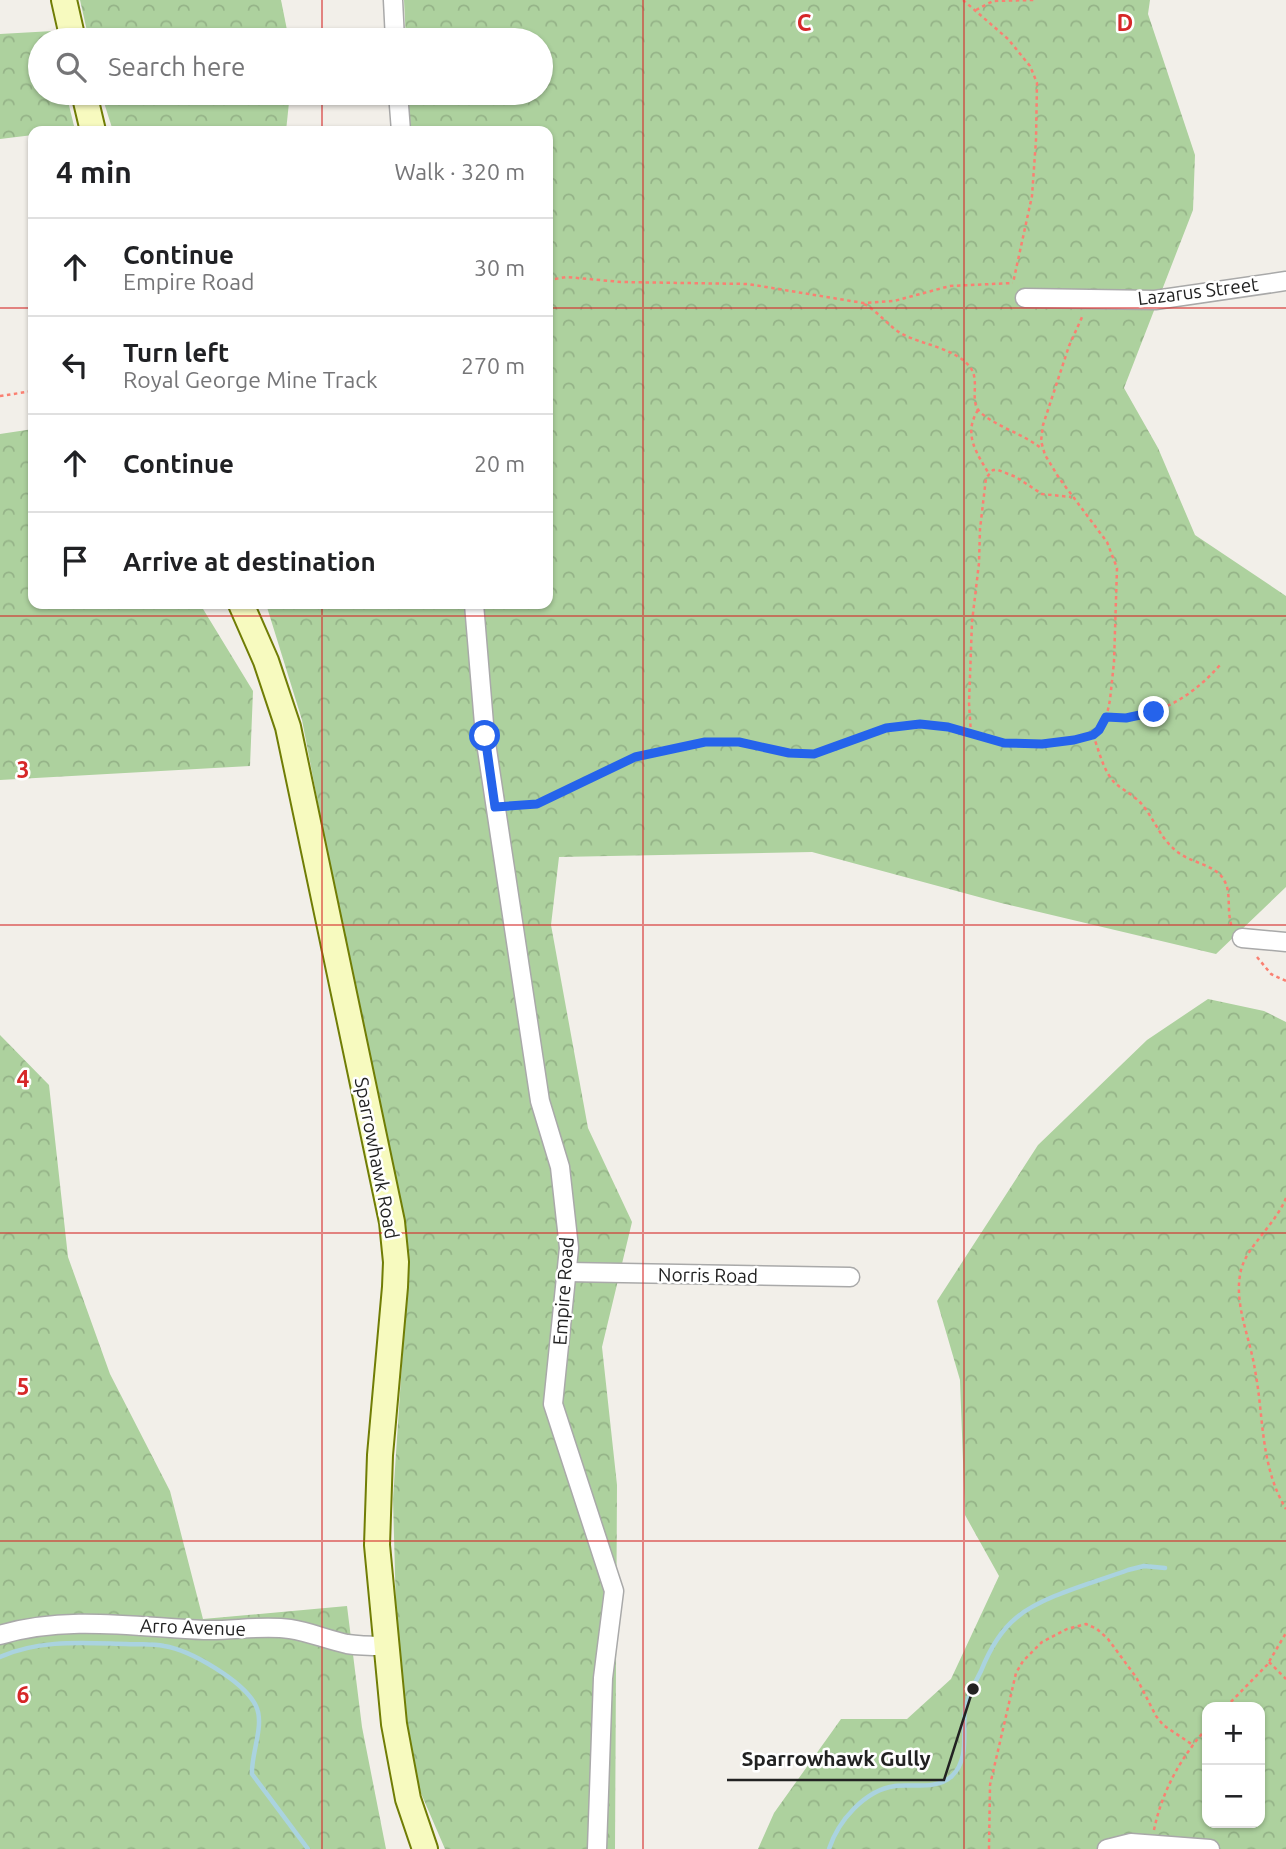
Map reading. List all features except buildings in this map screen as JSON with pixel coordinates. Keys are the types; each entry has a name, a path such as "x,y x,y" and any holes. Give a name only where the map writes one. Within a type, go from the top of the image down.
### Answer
{"street":[{"path":"64,0 70,28"},
{"path":"393,0 394,28"},
{"path":"87,105 92,126"},
{"path":"399,105 401,126"},
{"name":"Lazarus Street","path":"1019,290 1089,300 1155,300 1286,281"},
{"name":"Sparrowhawk Road","path":"244,609 270,672 288,727 392,1222 396,1262 395,1287 377,1520 385,1646 394,1724 413,1818 425,1849"},
{"name":"Empire Road","path":"474,609 485,736 495,807 540,1101 560,1167 569,1248 553,1404 614,1591 603,1678 597,1849"},
{"path":"1248,938 1286,942"},
{"name":"Norris Road","path":"567,1272 850,1277"},
{"name":"Arro Avenue","path":"0,1635 34,1627 58,1625 113,1624 205,1630 277,1628 350,1644 385,1646"},
{"path":"1107,1849 1131,1843 1210,1849"}],"path":[{"path":"553,279 567,277 621,282 748,284 863,303 894,301 950,286 1019,290 1032,196 1037,83 1030,66 1016,48 963,0"},
{"path":"976,10 993,1 1034,0"},
{"path":"1042,449 1044,425 1069,346 1089,300"},
{"path":"495,807 537,804 635,757 705,742 739,742 801,754 826,751 855,738 906,725 948,727 1004,743 1024,744 1074,740 1093,735 1099,730 1110,700 1114,662 1117,568 1107,542 1042,449 979,410 975,400 976,380 964,360 904,335 863,303"},
{"path":"0,397 28,392"},
{"path":"979,410 971,424 970,440 989,474"},
{"path":"971,734 969,703 972,622 984,487 989,474 998,470 1006,472 1042,494 1073,497"},
{"path":"1106,717 1140,716 1169,706 1198,688 1221,664"},
{"path":"1093,735 1107,772 1116,784 1141,802 1161,838 1180,854 1216,871 1225,881 1230,920 1248,938 1259,961 1271,974 1286,981"},
{"path":"1286,1198 1278,1216 1243,1262 1239,1290 1242,1316 1255,1367 1265,1454 1286,1509"},
{"path":"989,1849 990,1785 1012,1682 1023,1661 1053,1635 1086,1624 1103,1633 1136,1677 1163,1725 1193,1745"},
{"path":"1231,1702 1269,1662 1286,1633"},
{"path":"1269,1662 1286,1679"},
{"path":"1151,1843 1168,1787 1177,1768 1202,1734"}],"green space":[{"path":"80,0 281,0 287,28 86,28"},
{"path":"404,0 1150,0 1148,14 1195,155 1193,210 1124,388 1158,448 1195,535 1286,596 1286,887 1216,954 1001,903 812,852 559,857 551,925 588,1128 632,1222 602,1347 617,1485 615,1849 445,1849 420,1791 398,1684 393,1499 408,1271 302,720 268,609 553,609 553,126 403,126 405,105 553,105 553,28 405,28"},
{"path":"28,32 28,105 69,105 74,126 28,126 28,136 0,139 0,34"},
{"path":"105,105 289,105 287,126 111,126"},
{"path":"28,430 28,609 203,609 253,691 250,766 0,780 0,434"},
{"path":"1208,999 1264,1011 1286,1022 1286,1849 758,1849 774,1813 841,1719 907,1719 951,1679 999,1576 965,1515 960,1380 937,1301 1038,1145 1147,1040"},
{"path":"0,1035 49,1085 68,1257 110,1374 170,1491 203,1619 347,1606 362,1727 386,1849 0,1849"}],"waterway":[{"path":"829,1849 839,1828 863,1800 895,1786 939,1783 958,1769 963,1753 965,1710 969,1695 995,1642 1016,1618 1054,1596 1128,1570 1144,1566 1165,1568"},
{"path":"0,1657 46,1645 150,1644 175,1649 215,1668 250,1696 256,1706 259,1722 252,1774 308,1849"}],"place":[{"name":"Sparrowhawk Gully","path":"973,1689"}],"route":[{"path":"485,736 495,807 516,807 549,799 635,757 705,742 739,742 789,753 814,754 886,728 920,724 948,727 1004,743 1042,744 1086,738 1099,730 1106,717 1126,718 1154,712"}]}
